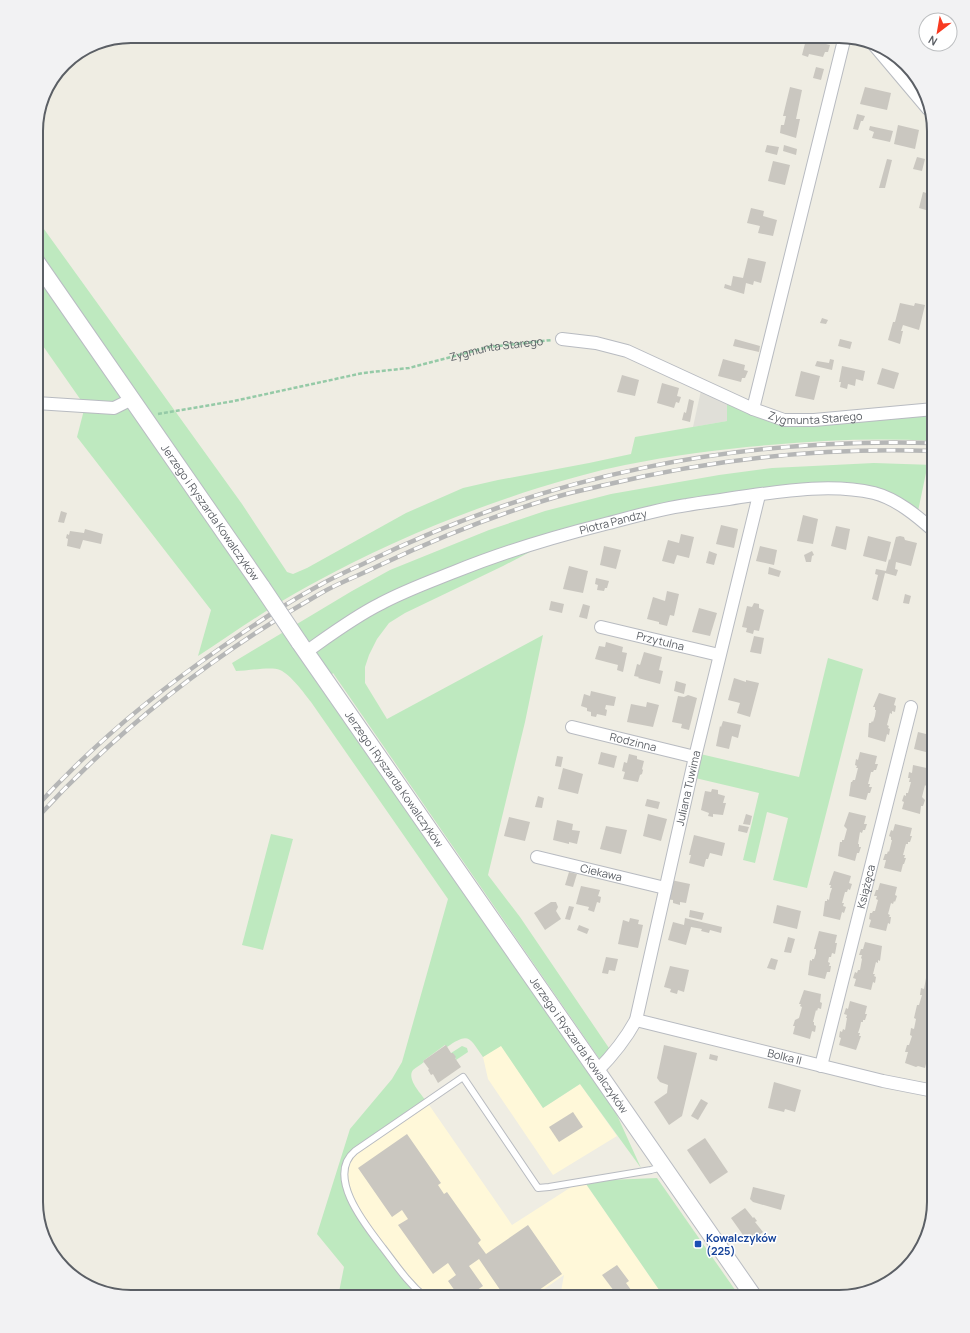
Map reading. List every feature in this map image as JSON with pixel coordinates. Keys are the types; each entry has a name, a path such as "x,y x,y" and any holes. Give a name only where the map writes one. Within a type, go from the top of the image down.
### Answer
{"main road":[{"name":"Jerzego i Ryszarda Kowalczyków","path":"43,271 749,1290"}],"street":[{"path":"753,409 843,43"},
{"path":"882,55 921,101"},
{"name":"Zygmunta Starego","path":"562,339 627,350 753,409 784,420 798,421 927,410"},
{"path":"43,403 114,408 132,399"},
{"name":"Piotra Pandzy","path":"303,647 380,604 431,581 517,548 627,518 686,505 759,495 819,489 847,489 876,494 902,506 927,525"},
{"name":"Juliana Tuwima","path":"597,1071 617,1050 636,1020 695,757 759,495"},
{"name":"Przytulna","path":"601,627 719,655"},
{"name":"Książęca","path":"821,1066 911,706"},
{"name":"Rodzinna","path":"572,727 695,757"},
{"name":"Ciekawa","path":"537,857 665,888"},
{"name":"Bolka II","path":"636,1020 883,1081 927,1090"}],"lane":[{"path":"418,1290 406,1279 353,1205 344,1175 346,1165 349,1155 463,1077 538,1188 651,1170 663,1166"}],"path":[{"name":"Zygmunta Starego","path":"144,417 234,401 363,373 409,368 489,347 562,339"}],"shaded area":[{"path":"702,386 727,398 727,421 693,427"},
{"path":"501,1045 543,1108 580,1084 617,1136 553,1175 488,1079 483,1057"},
{"path":"427,1102 512,1225 579,1182 584,1181 659,1290 561,1290 564,1275 543,1290 419,1290 367,1226 348,1193 346,1165 349,1155"}],"green space":[{"path":"43,228 242,504 287,572 293,574 307,568 406,513 463,488 631,454 635,437 727,421 727,398 772,417 927,409 927,441 831,441 733,448 643,461 560,481 450,519 365,556 267,610 198,656 211,610 77,437 85,406 43,346"},
{"path":"874,463 927,465 927,473 917,516 876,494 786,492 566,533 503,566 405,613 389,623 377,639 365,667 365,683 387,719 543,635 525,722 488,875 520,917 613,1054 603,1064 333,673 327,681 597,1071 641,1168 580,1084 543,1108 501,1046 483,1057 475,1045 468,1039 460,1039 447,1047 445,1045 423,1061 424,1062 413,1070 411,1074 413,1082 427,1102 355,1151 346,1165 347,1189 367,1226 419,1290 339,1290 344,1267 317,1234 350,1129 392,1079 402,1062 448,899 297,684 280,670 265,669 236,671 232,663 390,570 489,530 545,511 611,494 719,475 772,468"},
{"path":"828,658 863,669 807,888 773,880 788,818 767,812 755,863 743,860 759,793 691,777 696,753 799,777"},
{"path":"271,834 293,839 263,950 242,945"},
{"path":"462,1046 467,1048 468,1052 456,1060 453,1053 451,1053"},
{"path":"657,1178 735,1290 659,1290 584,1181"}],"building":[{"path":"805,43 826,43 830,45 828,52 825,52 823,57 809,54 808,57 802,55"},
{"path":"816,67 824,69 821,80 813,78"},
{"path":"790,87 802,90 796,119 800,119 796,138 780,133 781,125 784,125 786,116 783,116"},
{"path":"865,87 891,93 887,110 860,104"},
{"path":"857,114 865,116 863,121 861,121 858,130 853,129"},
{"path":"898,125 919,130 915,149 894,144"},
{"path":"870,126 893,131 890,142 872,138 874,132 869,130"},
{"path":"767,145 779,147 777,155 765,152"},
{"path":"784,145 797,149 796,155 783,151"},
{"path":"917,157 925,159 922,171 913,169"},
{"path":"887,159 892,160 885,188 879,188"},
{"path":"773,161 790,165 785,185 768,181"},
{"path":"923,192 927,193 926,210 919,208"},
{"path":"751,208 764,211 763,216 777,220 773,236 758,233 760,226 747,223"},
{"path":"748,258 766,262 761,283 754,281 753,285 746,283 744,294 724,288 725,284 731,286 733,276 743,278"},
{"path":"900,303 914,306 915,303 925,305 919,330 903,325 900,344 888,340"},
{"path":"822,318 828,320 826,324 820,323"},
{"path":"735,339 760,346 759,352 733,346"},
{"path":"840,339 852,342 850,349 838,346"},
{"path":"723,359 745,365 744,370 748,371 745,378 742,378 741,382 718,376"},
{"path":"830,359 834,360 832,370 815,366 817,361 829,363"},
{"path":"842,366 865,371 863,381 856,379 855,386 848,384 847,389 840,387 841,382 839,382"},
{"path":"882,368 899,373 894,389 877,384"},
{"path":"801,371 820,376 814,400 795,396"},
{"path":"622,375 639,380 635,396 617,392"},
{"path":"662,383 679,388 677,396 681,397 679,403 676,402 674,408 657,403"},
{"path":"689,399 694,401 690,422 682,420 684,412 686,413"},
{"path":"61,511 67,513 64,523 58,522"},
{"path":"803,515 818,519 813,544 797,541"},
{"path":"721,525 738,529 734,548 716,544"},
{"path":"836,526 850,529 846,550 831,546"},
{"path":"85,529 103,534 101,544 83,540 80,549 67,546 68,539 66,538 70,531 84,533"},
{"path":"681,534 694,537 689,558 677,555 674,564 662,561 668,540 679,543"},
{"path":"868,536 891,542 886,562 863,556"},
{"path":"896,537 904,537 905,540 917,543 911,566 896,562 895,569 898,570 896,576 885,573 878,601 872,599 878,575 875,574 876,569 886,571"},
{"path":"604,546 621,550 616,569 600,565"},
{"path":"760,546 777,550 774,565 756,561"},
{"path":"709,551 717,554 714,565 706,563"},
{"path":"812,551 814,555 812,556 811,562 806,562 804,555"},
{"path":"569,566 588,571 583,593 563,589"},
{"path":"769,567 781,571 779,577 768,574"},
{"path":"596,578 609,581 607,588 605,588 604,591 597,590 598,585 595,584"},
{"path":"667,591 679,594 674,616 670,615 667,626 647,619 653,597 665,601"},
{"path":"905,594 911,596 909,604 903,603"},
{"path":"551,601 564,604 562,613 549,610"},
{"path":"754,603 759,604 759,608 764,610 759,631 754,630 753,634 746,632 747,628 742,627 747,606 752,607"},
{"path":"583,604 590,606 587,619 579,617"},
{"path":"699,608 717,613 710,636 692,632"},
{"path":"754,636 764,638 761,654 750,652"},
{"path":"606,642 623,647 622,652 627,653 623,672 617,670 618,665 595,659 599,646 605,647"},
{"path":"644,652 662,657 659,670 663,671 660,684 634,676 637,664 640,665"},
{"path":"734,678 746,682 746,680 759,683 750,717 737,713 740,703 728,700"},
{"path":"676,681 686,684 684,694 674,691"},
{"path":"591,691 616,697 614,706 606,705 606,716 597,714 596,717 591,716 591,712 587,711 587,708 581,706 584,694 590,696"},
{"path":"879,693 896,698 894,705 896,706 895,712 892,711 892,714 890,713 887,725 890,729 889,735 887,734 885,742 868,737 869,723 872,721 873,722 876,710 875,707 873,707"},
{"path":"688,695 697,698 689,730 681,728 682,724 672,722 678,696 684,697"},
{"path":"647,702 659,705 653,727 627,722 631,704 646,707"},
{"path":"723,721 741,725 738,738 732,736 729,749 716,746 720,726 721,727"},
{"path":"927,729 927,752 914,749 918,732 926,734"},
{"path":"601,752 617,756 614,768 598,764"},
{"path":"860,752 877,756 875,764 878,764 876,770 871,772 868,784 870,784 869,787 872,787 866,800 849,796 851,782 855,780 858,768 856,768 857,766 855,765 856,759 858,760"},
{"path":"629,754 637,756 637,759 644,761 642,774 640,775 638,782 623,779 625,772 622,771 624,762 627,763"},
{"path":"557,756 563,757 561,767 555,766"},
{"path":"913,765 927,768 927,784 926,786 925,785 922,797 925,800 923,806 921,806 920,814 902,809 904,795 906,796 906,793 908,793 911,782 909,782 910,778 908,778 909,772 912,773"},
{"path":"563,768 583,774 578,794 558,789"},
{"path":"712,789 718,790 718,794 725,796 723,803 726,803 723,815 713,814 713,817 708,816 709,813 701,810 705,791 711,792"},
{"path":"538,796 544,798 542,808 535,807"},
{"path":"647,799 660,802 658,809 645,806"},
{"path":"849,812 866,816 864,824 867,824 865,830 863,830 862,833 860,832 858,844 859,847 861,847 859,853 857,853 855,861 838,856 840,842 844,840 847,829 844,826"},
{"path":"648,814 667,819 661,841 643,836"},
{"path":"746,814 752,816 750,825 743,824"},
{"path":"509,817 530,822 525,841 504,836"},
{"path":"557,820 573,824 572,830 580,831 577,844 569,842 569,844 553,840"},
{"path":"895,824 912,828 910,842 906,844 903,855 905,855 904,858 906,858 901,872 884,868 886,860 883,860 885,854 887,854 888,851 889,852 892,840 889,836 891,830 893,831"},
{"path":"739,825 749,827 747,833 738,831"},
{"path":"606,826 627,830 621,854 600,849"},
{"path":"694,835 725,843 722,856 710,853 708,859 706,859 704,867 689,863 691,855 689,855"},
{"path":"834,871 851,876 849,883 852,884 850,890 848,889 847,892 845,892 842,903 844,903 843,906 846,907 844,913 842,912 840,920 823,916 825,901 827,901 827,899 829,900 832,888 830,888 831,885 829,885"},
{"path":"569,872 577,874 573,887 565,885"},
{"path":"671,880 690,884 686,903 680,902 680,905 673,903 673,900 666,899"},
{"path":"880,883 897,887 895,902 894,901 893,904 891,903 888,914 890,915 889,917 891,917 890,924 888,923 886,931 869,927 871,920 869,919 870,913 875,911 878,900 876,899 877,896 874,896"},
{"path":"581,886 600,890 598,896 601,897 600,903 597,902 594,912 588,910 589,907 576,904"},
{"path":"551,902 556,902 558,907 556,911 561,919 545,930 534,913"},
{"path":"777,905 801,911 797,929 773,923"},
{"path":"569,906 574,907 570,920 565,919"},
{"path":"690,910 704,913 702,920 689,917"},
{"path":"630,918 639,920 638,924 643,925 638,948 618,944 623,920 629,922"},
{"path":"685,918 722,927 721,933 710,930 709,933 701,931 702,929 691,927 686,945 668,940 673,922 684,925"},
{"path":"579,925 589,929 587,934 577,930"},
{"path":"819,931 837,935 835,954 832,953 831,957 829,957 828,962 830,963 829,966 831,966 830,972 827,972 825,979 808,975 810,960 812,961 812,959 814,959 816,953 816,949 814,949"},
{"path":"788,937 795,939 791,953 784,952"},
{"path":"865,942 882,946 880,961 878,960 878,963 876,962 873,974 875,974 874,976 876,977 875,983 873,982 871,990 854,986 856,979 853,978 855,972 857,973 858,970 860,970 862,955 859,955"},
{"path":"606,957 618,959 615,971 609,970 608,974 602,973"},
{"path":"771,958 778,960 775,970 767,968"},
{"path":"670,966 689,970 684,992 678,990 677,994 670,992 671,989 664,987"},
{"path":"927,978 927,1060 925,1068 918,1066 916,1067 905,1063 908,1052 905,1052 912,1036 910,1035 911,1028 914,1029 916,1019 914,1018 917,1005 919,1005 922,995 920,995 921,988 924,989"},
{"path":"804,990 821,994 821,1009 818,1008 817,1011 816,1010 813,1022 816,1026 815,1032 812,1031 810,1039 793,1034 795,1020 799,1018 802,1007 800,1006 801,1004 799,1004"},
{"path":"850,1001 867,1006 865,1020 861,1022 858,1033 860,1033 859,1036 861,1036 856,1050 839,1045 841,1038 839,1037 840,1031 842,1032 843,1029 845,1030 847,1018 847,1015 844,1014 846,1008 848,1009"},
{"path":"446,1045 451,1053 453,1053 456,1057 455,1058 461,1067 438,1083 433,1074 431,1075 428,1070 429,1069 423,1061"},
{"path":"664,1045 697,1053 682,1116 669,1125 654,1102 667,1093 668,1085 660,1082 657,1078"},
{"path":"710,1054 718,1056 717,1061 709,1059"},
{"path":"774,1082 801,1090 795,1112 785,1109 784,1112 768,1108"},
{"path":"701,1099 708,1103 698,1120 691,1116"},
{"path":"573,1112 583,1127 559,1142 549,1127"},
{"path":"407,1134 441,1183 438,1185 444,1194 447,1192 481,1240 478,1243 486,1254 528,1225 562,1274 539,1290 500,1290 479,1259 469,1266 483,1286 477,1290 454,1290 448,1281 456,1275 448,1263 433,1274 398,1225 408,1219 402,1210 392,1217 358,1168"},
{"path":"705,1138 728,1172 710,1184 687,1150"},
{"path":"753,1187 785,1195 781,1210 753,1202 750,1199"},
{"path":"745,1208 757,1221 755,1222 763,1232 748,1242 731,1218"},
{"path":"617,1265 629,1281 626,1283 631,1290 613,1290 602,1275"}],"railway":[{"path":"43,799 57,784 124,721 172,683 258,622 325,582 432,533 501,507 571,485 642,468 714,455 787,447 860,443 927,443"},
{"path":"43,812 101,754 135,723 207,666 284,615 330,588 443,537 487,520 562,495 686,468 810,453 892,450 927,451"}],"place":[{"name":"Kowalczyków (225)","path":"698,1244"}]}
